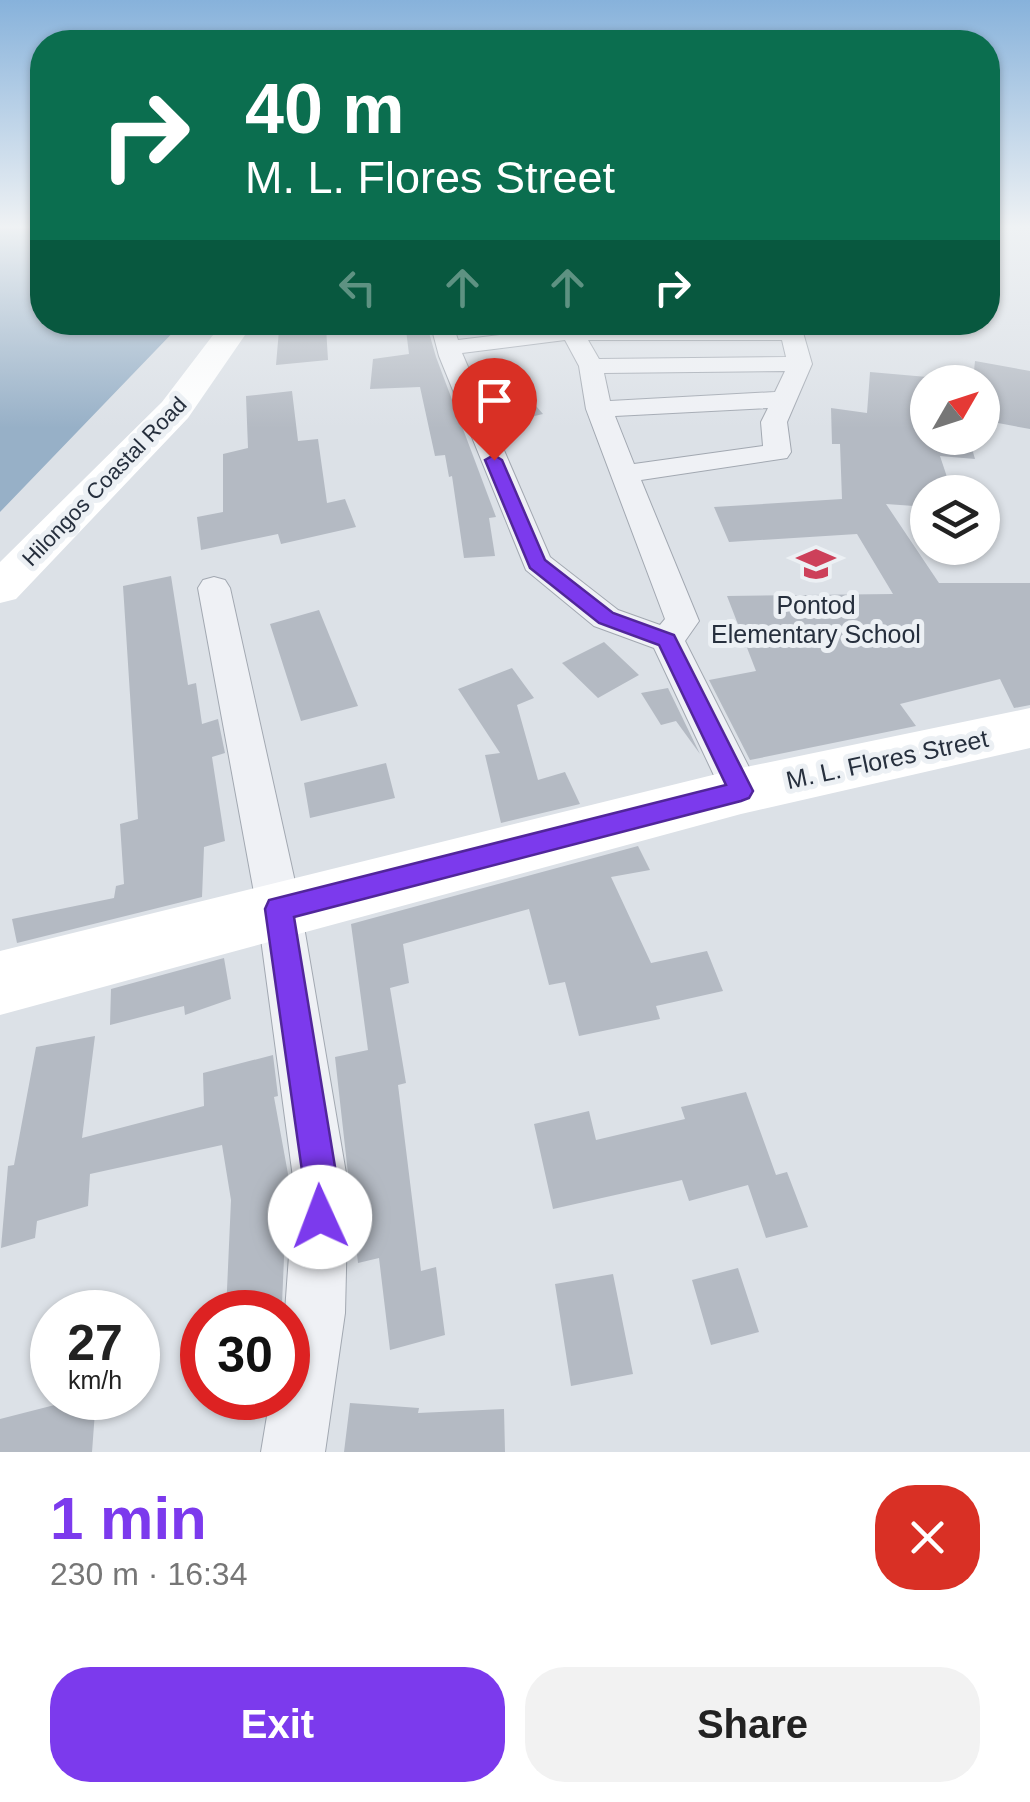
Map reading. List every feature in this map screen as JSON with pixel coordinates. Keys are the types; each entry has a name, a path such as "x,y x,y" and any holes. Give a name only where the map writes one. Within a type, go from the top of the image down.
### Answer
{"street":[{"name":"Hilongos Coastal Road","path":"0,588 175,410 230,335"},
{"path":"445,335 537,564 606,618 667,640 741,791"},
{"path":"572,335 591,366 599,409 682,621 667,640"},
{"path":"625,474 776,452 774,422 800,364 793,335"},
{"path":"591,366 800,364"},
{"path":"599,409 784,399"},
{"path":"214,588 279,909 321,1185 315,1313 292,1452"},
{"name":"M. L. Flores Street","path":"279,909 741,791 1030,728"},
{"path":"0,983 279,909"}],"water":[{"path":"0,293 30,293 30,335 170,335 0,512"}],"building":[{"path":"279,335 326,335 328,360 276,365"},
{"path":"407,335 430,335 496,517 489,518 495,556 464,558 452,476 449,477 445,455 435,456 420,387 370,389 373,359 409,354"},
{"path":"1000,366 1030,371 1030,429 1000,423"},
{"path":"870,372 910,375 910,455 974,455 975,459 940,456 946,475 910,475 910,506 886,504 910,540 910,565 927,565 939,583 1030,583 1030,705 1014,708 1000,679 900,704 916,726 750,760 709,680 756,671 727,596 893,594 857,534 729,542 714,507 842,499 840,444 832,444 831,408 867,413"},
{"path":"509,375 543,414 497,425 478,381"},
{"path":"292,391 298,441 318,439 327,503 345,499 356,527 281,544 278,534 201,550 197,517 223,512 223,454 248,448 246,396"},
{"path":"171,576 188,685 196,683 202,724 218,719 225,753 212,757 225,841 204,847 202,897 17,943 12,919 114,898 116,886 124,884 120,824 138,819 123,586"},
{"path":"319,610 358,706 301,721 270,624"},
{"path":"604,642 639,675 598,698 562,663"},
{"path":"512,668 534,698 517,705 538,780 565,772 580,804 501,823 485,755 500,753 458,689"},
{"path":"668,688 700,754 676,721 661,725 641,693"},
{"path":"386,763 395,798 310,818 304,783"},
{"path":"638,846 650,870 611,877 651,963 707,951 723,991 656,1006 660,1019 579,1036 565,982 549,985 529,909 403,944 409,983 390,988 406,1083 398,1085 421,1271 436,1267 445,1335 390,1350 379,1258 358,1263 335,1057 368,1050 351,924"},
{"path":"224,958 231,999 185,1015 184,1006 110,1025 111,989"},
{"path":"95,1036 82,1138 204,1106 203,1073 273,1055 278,1096 274,1097 290,1185 283,1290 227,1290 231,1200 222,1145 90,1174 88,1206 37,1221 35,1238 1,1248 8,1166 14,1165 36,1047"},
{"path":"746,1092 776,1175 787,1172 808,1227 766,1238 748,1185 689,1201 682,1180 553,1209 534,1124 589,1111 596,1140 685,1119 681,1107"},
{"path":"738,1268 759,1332 711,1345 692,1280"},
{"path":"613,1274 633,1374 571,1386 555,1284"},
{"path":"350,1403 419,1408 418,1413 504,1409 505,1452 344,1452"},
{"path":"30,1411 30,1420 94,1420 92,1452 0,1452 0,1419"}],"place":[{"name":"Pontod Elementary School","path":"816,564"}],"route":[{"path":"320,1217 321,1185 279,909 741,791 667,640 606,618 537,564 494,460"}]}
